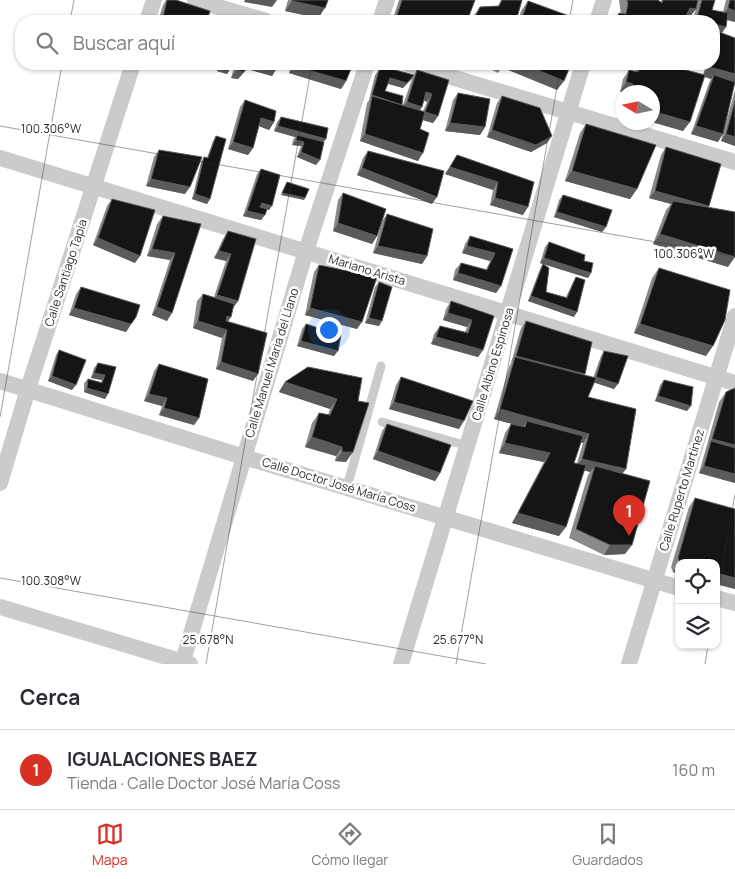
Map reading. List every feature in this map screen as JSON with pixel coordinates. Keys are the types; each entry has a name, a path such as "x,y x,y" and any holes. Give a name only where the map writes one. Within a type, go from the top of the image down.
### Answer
{"street":[{"path":"149,15 154,0"},
{"path":"195,0 246,15"},
{"path":"382,15 387,0"},
{"path":"599,15 604,0"},
{"name":"Calle Santiago Tapia","path":"0,484 28,389 131,70"},
{"name":"Calle Manuel Maria del Llano","path":"185,663 306,251 365,70"},
{"path":"428,70 735,162"},
{"name":"Calle Albino Espinosa","path":"400,664 581,70"},
{"name":"Mariano Arista","path":"0,158 735,383"},
{"name":"Calle Ruperto Martínez","path":"629,664 735,316"},
{"name":"Calle Doctor José María Coss","path":"0,381 244,457 675,587"},
{"path":"720,599 735,603"},
{"path":"0,607 155,659 185,663"}],"lane":[{"path":"347,487 380,366"},
{"path":"382,422 468,446"}],"building":[{"path":"167,0 176,0 210,11 209,15 163,15"},
{"path":"292,0 328,0 325,8"},
{"path":"402,0 475,0 469,15 397,15"},
{"path":"502,0 522,0 518,15 476,15 480,7 499,6"},
{"path":"627,0 658,0 662,3 663,0 698,0 696,9 690,8 686,15 618,15 619,13 626,14"},
{"path":"702,0 715,0 712,10 728,13 726,27 720,26 720,15 698,15"},
{"path":"730,0 735,0 735,11 728,8"},
{"path":"528,1 566,15 523,15"},
{"path":"720,32 735,38 735,74 720,70"},
{"path":"308,70 351,70 346,81"},
{"path":"379,70 395,70 414,75 407,83 390,78 385,91 403,96 402,105 372,95"},
{"path":"417,70 449,80 438,116 425,112 432,94 426,92 422,107 407,102"},
{"path":"537,70 569,70 564,81"},
{"path":"629,70 638,72 639,70 686,70 705,75 690,122 660,113 660,85 633,85 626,82"},
{"path":"714,75 735,82 723,134 696,126"},
{"path":"458,93 490,99 485,127 450,123"},
{"path":"372,96 425,112 420,129 429,133 423,153 365,134"},
{"path":"502,96 540,108 552,136 536,145 492,130"},
{"path":"245,100 276,111 274,122 261,118 253,148 233,142"},
{"path":"735,101 735,137 726,134"},
{"path":"281,117 328,128 326,139 278,126"},
{"path":"586,124 656,145 637,189 572,171"},
{"path":"297,135 324,142 320,160 301,152 304,142 296,140"},
{"path":"216,136 226,139 210,199 195,194 204,157 208,158"},
{"path":"666,147 721,164 709,206 655,191"},
{"path":"159,150 202,157 190,187 151,179"},
{"path":"368,151 444,171 437,197 362,168"},
{"path":"457,155 534,182 528,207 495,198 498,182 450,167"},
{"path":"261,169 280,175 272,206 262,203 260,207 267,209 265,215 247,211"},
{"path":"287,182 309,189 305,198 282,193"},
{"path":"343,193 386,209 377,236 338,223"},
{"path":"563,195 612,210 606,227 557,212"},
{"path":"112,199 155,210 140,256 98,238"},
{"path":"673,201 735,212 735,257 660,234"},
{"path":"387,214 433,229 427,256 378,246"},
{"path":"163,216 201,224 172,313 157,307 175,253 152,249"},
{"path":"228,231 256,239 238,301 217,295 231,254 219,251"},
{"path":"470,236 513,249 501,286 458,273 461,263 487,270 495,253 467,246"},
{"path":"549,242 585,255 584,261 593,263 591,273 544,258"},
{"path":"543,264 549,268 546,292 567,298 576,277 585,280 577,312 531,296"},
{"path":"319,265 377,277 362,322 310,308"},
{"path":"659,268 730,290 725,320 713,346 640,324"},
{"path":"379,282 392,287 382,321 369,318"},
{"path":"81,287 140,305 136,317 131,324 74,308"},
{"path":"203,294 234,304 231,317 227,316 226,321 267,333 258,374 221,362 227,330 198,321"},
{"path":"451,301 494,316 483,350 436,337 440,326 468,333 472,320 448,313"},
{"path":"526,321 592,342 585,374 516,356"},
{"path":"306,324 341,335 338,351 301,341"},
{"path":"59,350 86,360 76,385 52,376"},
{"path":"604,351 628,356 618,384 596,377"},
{"path":"515,357 596,378 588,397 636,409 626,469 582,459 589,434 500,409"},
{"path":"98,363 116,367 108,394 87,388 88,379 102,383 105,375 94,373"},
{"path":"159,364 208,379 199,418 164,408 167,398 149,394"},
{"path":"308,367 362,378 358,401 369,403 353,452 342,452 342,447 312,437 319,413 330,415 337,399 285,382"},
{"path":"401,377 473,401 464,421 394,402"},
{"path":"664,380 693,387 691,406 658,396"},
{"path":"735,388 735,445 712,439 726,392"},
{"path":"527,421 583,436 574,463 586,465 566,527 518,513 550,453 505,443 511,424 525,427"},
{"path":"387,424 451,445 440,473 378,451"},
{"path":"711,441 735,448 735,474 704,466"},
{"path":"595,466 650,481 632,545 610,545 576,529"},
{"path":"695,498 735,509 735,578 720,574 720,559 678,558"}],"place":[{"name":"IGUALACIONES BAEZ","path":"629,536"}]}
